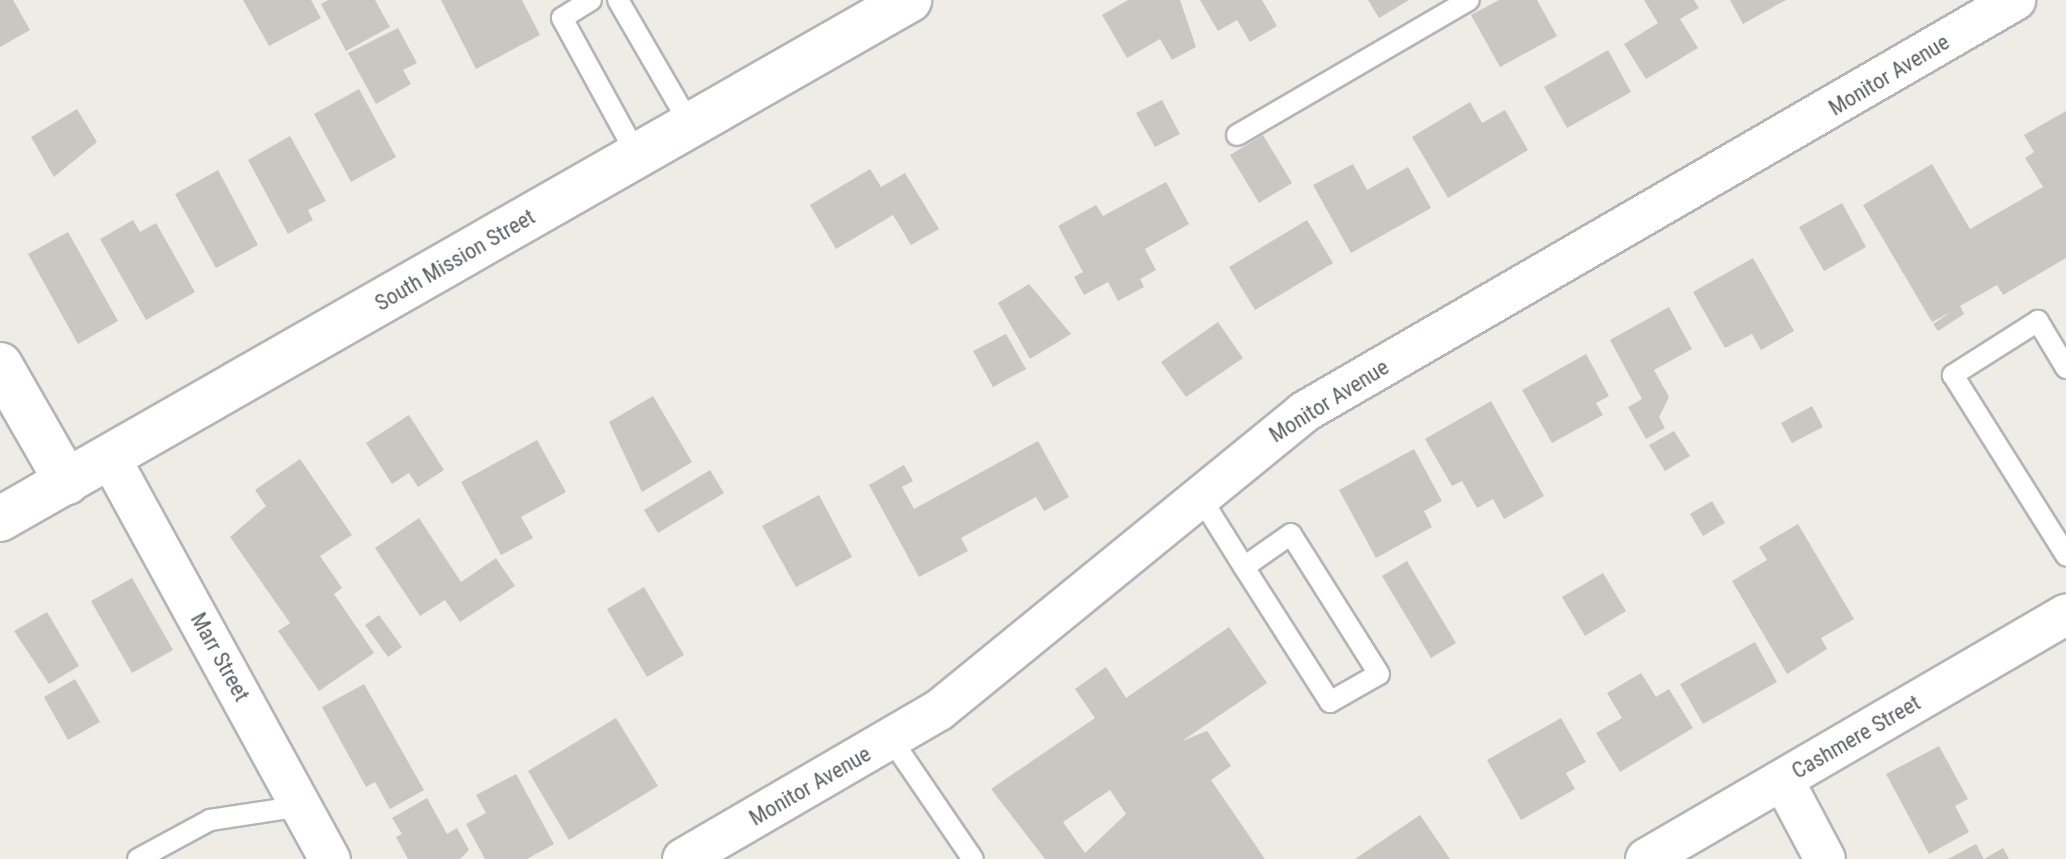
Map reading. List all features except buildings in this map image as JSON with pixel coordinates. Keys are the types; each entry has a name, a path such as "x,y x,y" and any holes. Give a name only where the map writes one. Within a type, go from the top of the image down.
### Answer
{"main road":[{"name":"South Mission Street","path":"0,519 909,0"},
{"path":"0,365 67,482"}],"street":[{"name":"Monitor Avenue","path":"683,859 939,710 1304,412 2015,0"},
{"name":"Marr Street","path":"109,456 330,859"},
{"name":"Cashmere Street","path":"1646,859 2066,615"},
{"path":"1783,780 1825,859"}],"lane":[{"path":"591,0 562,18 637,155"},
{"path":"618,0 690,124"},
{"path":"1237,135 1469,0"},
{"path":"2066,368 2038,321 1953,375 2066,555"},
{"path":"1199,495 1244,567 1330,702 1379,674 1291,534 1244,567"},
{"path":"891,739 973,859"},
{"path":"138,859 210,820 301,806"}]}
